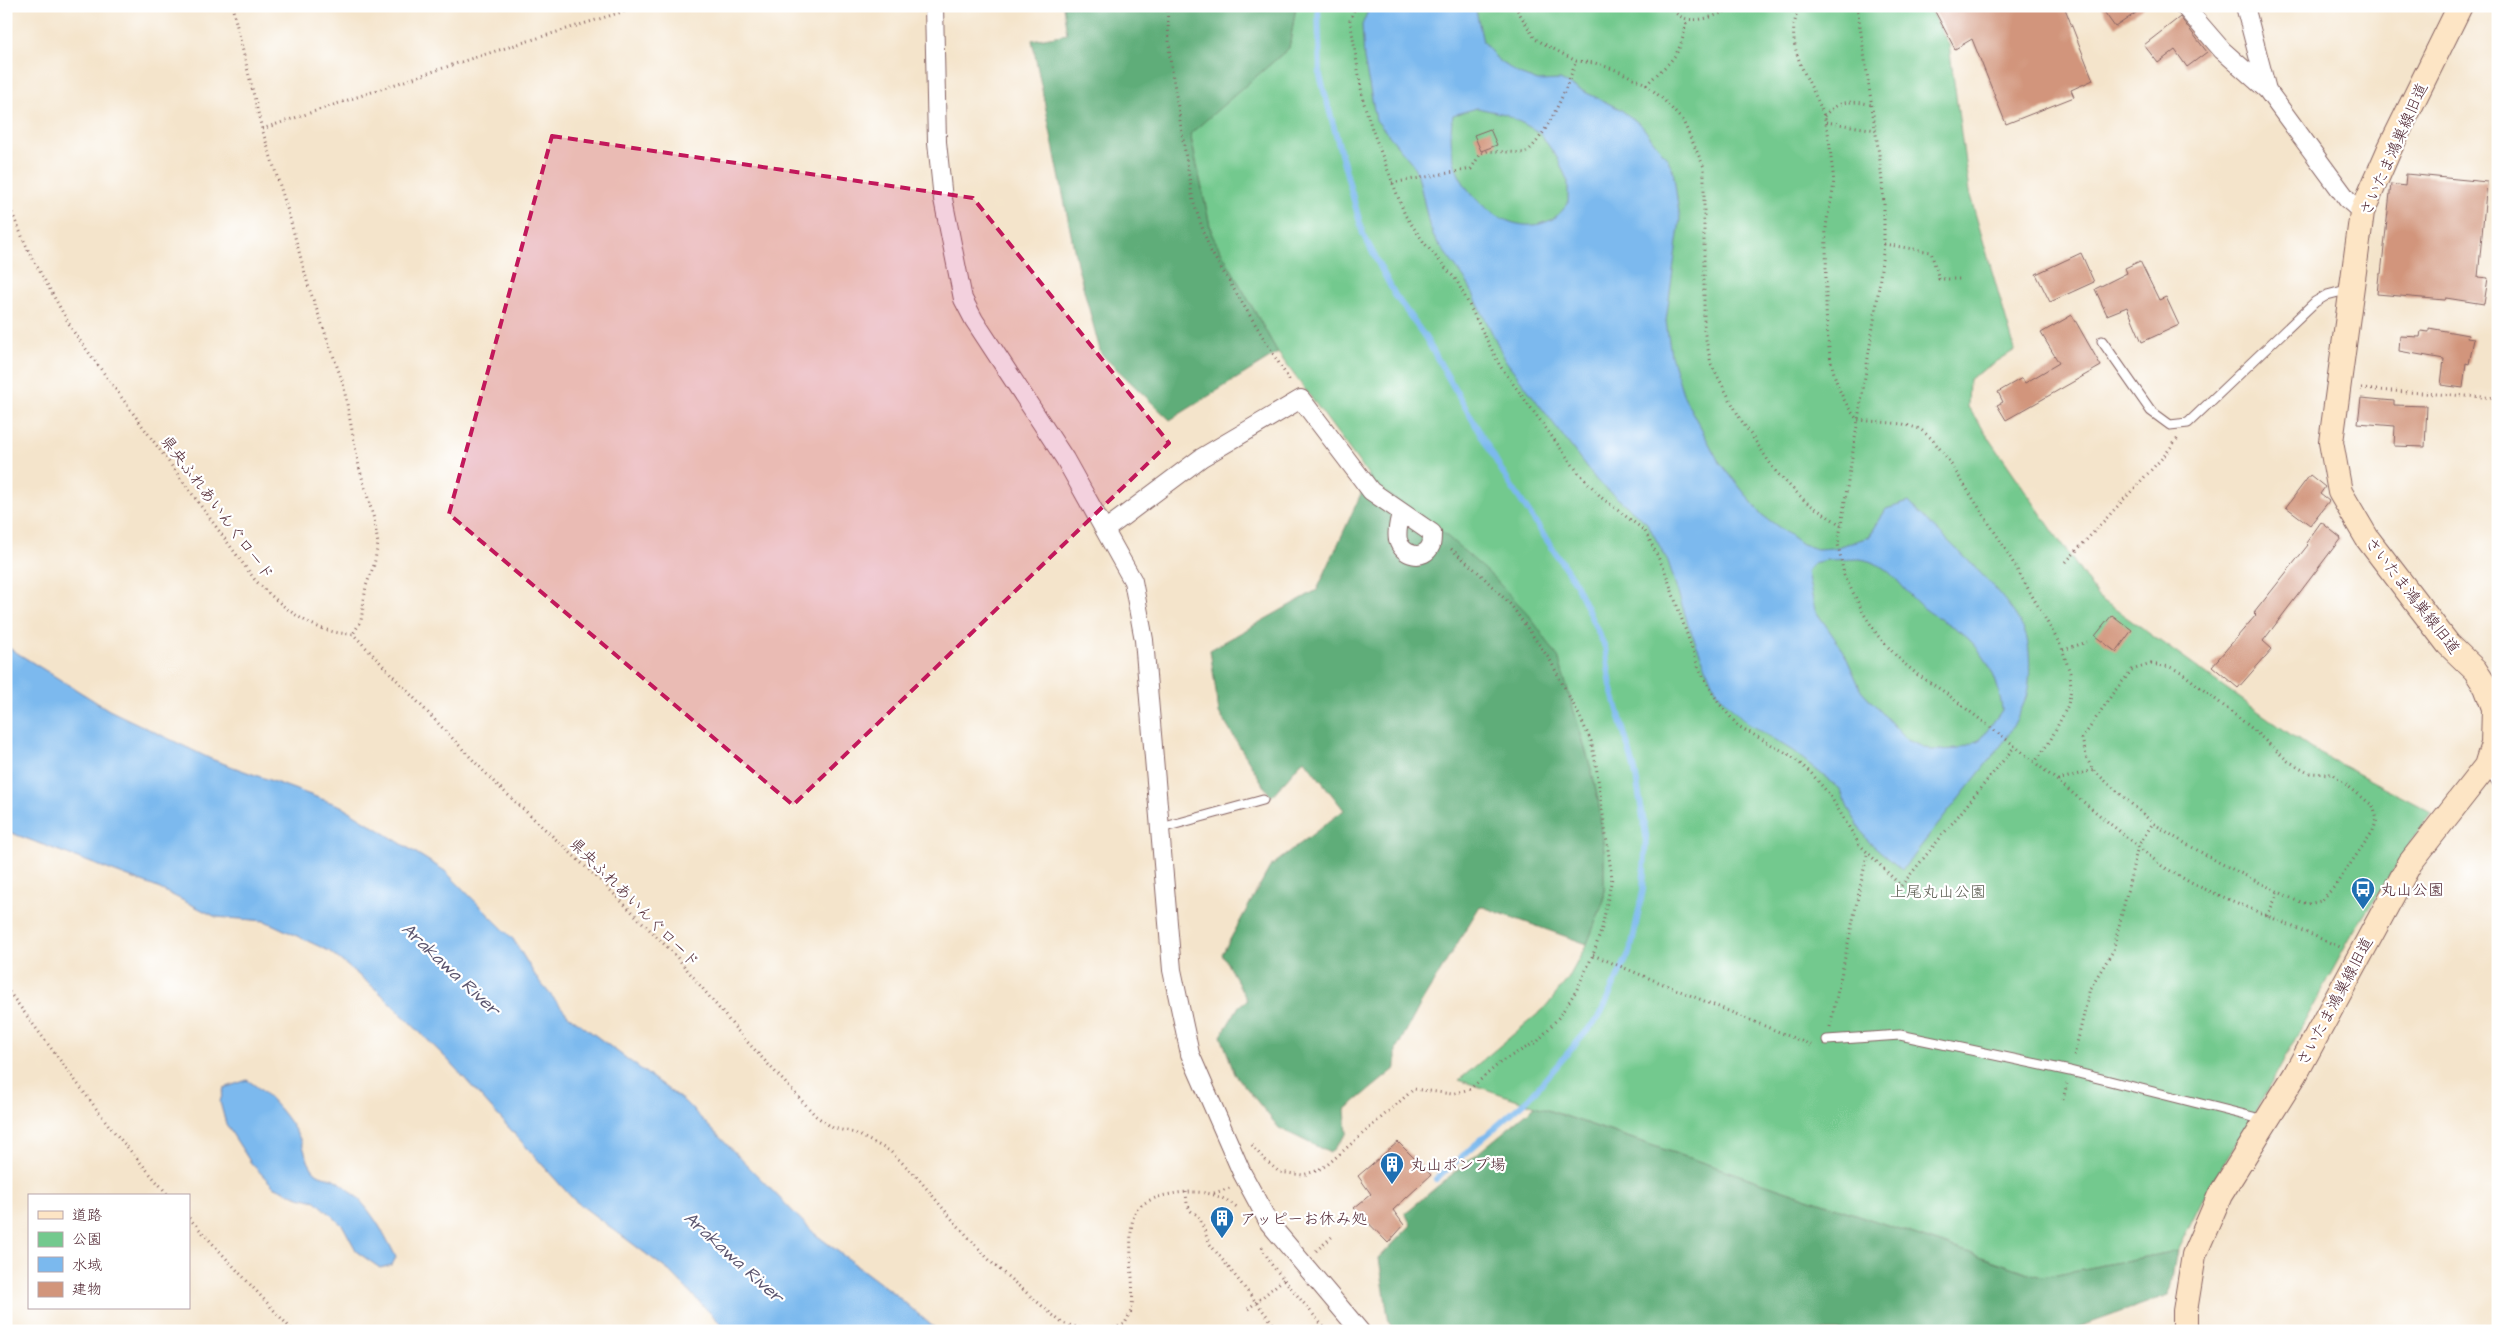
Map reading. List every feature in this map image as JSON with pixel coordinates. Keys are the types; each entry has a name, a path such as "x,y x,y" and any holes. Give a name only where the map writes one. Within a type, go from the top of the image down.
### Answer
{"street":[{"path":"934,6 937,142 949,237 963,299 974,320 1066,459 1132,581 1138,602 1144,640 1172,970 1190,1054 1242,1173 1269,1223 1360,1331"},
{"path":"2184,6 2222,50 2267,90 2336,186 2362,212"},
{"path":"2245,6 2267,90"},
{"name":"さいたま鴻巣線旧道","path":"2186,1331 2185,1311 2194,1256 2220,1195 2268,1120 2410,863 2492,775 2495,725 2494,708 2486,687 2475,670 2448,644 2367,538 2340,492 2331,442 2350,288 2362,212 2390,148 2460,6"},
{"path":"1105,530 1201,458 1301,399 1371,491 1432,533 1431,545 1425,552 1415,555 1405,552 1398,541 1397,530 1401,513"}],"lane":[{"path":"2102,342 2151,411 2170,425 2188,423 2200,414 2316,302 2326,295 2350,288"},
{"path":"1161,828 1263,800"},
{"path":"1827,1040 1900,1035 2070,1071 2268,1120"}],"path":[{"path":"232,6 262,130 308,288 343,383 359,467 374,519 378,544 374,565 366,586 361,621 353,634"},
{"path":"262,130 470,59 641,6"},
{"path":"1167,6 1170,58 1196,209 1210,250 1301,399"},
{"path":"1356,6 1350,20 1363,100 1405,215 1425,244 1457,282 1498,361 1517,390 1589,484 1629,520 1645,531 1665,570 1699,669 1718,702 1738,726 1790,755 1811,773 1830,794 1850,832 1867,854 1894,876 1901,886 2015,746"},
{"path":"1515,6 1535,38 1576,61 1595,63 1616,70 1646,85 1663,99 1682,121 1704,167 1704,330 1711,364 1741,420 1776,472 1806,502 1841,525"},
{"path":"1670,6 1679,18 1687,20 1706,17 1737,6"},
{"path":"1800,6 1791,34 1809,84 1826,122 1834,186 1826,229 1828,345 1844,399 1858,420"},
{"path":"1857,6 1876,130 1884,204 1884,244 1881,278 1838,544 1846,581 1878,636 1894,654 1918,675 1986,723 2162,866 2193,884 2359,955"},
{"path":"1646,85 1675,58 1682,46 1687,20"},
{"path":"1392,183 1470,169 1481,153 1488,151 1525,153 1540,139 1570,82 1576,61"},
{"path":"1824,116 1832,108 1843,102 1856,101 1872,105"},
{"path":"1826,122 1876,130"},
{"name":"県央ふれあいんぐロード","path":"6,199 28,250 73,330 255,580 277,602 303,620 334,634 353,634 494,782 602,883 675,955 741,1035 816,1116 833,1128 855,1133 890,1151 917,1177 993,1264 1062,1323 1087,1330 1107,1331 1125,1324 1132,1308 1132,1226 1136,1211 1153,1199 1186,1192 1213,1193 1228,1200 1242,1211"},
{"path":"1884,244 1932,252 1939,279 1961,279"},
{"path":"2338,388 2498,398"},
{"path":"1858,420 1903,424 1920,429 1931,438 1945,456 2003,545 2063,650 2070,673 2071,689 2068,705 2050,741 2035,762"},
{"path":"2066,562 2164,456 2178,438 2182,424"},
{"path":"1247,1139 1262,1157 1279,1172 1303,1175 1327,1165 1414,1089 1452,1094 1470,1089 1502,1061 1538,1041 1559,1017 1576,991 1593,955 1602,928 1612,878 1596,765 1590,742 1580,717 1550,660 1511,605 1479,573 1432,533"},
{"path":"2063,650 2087,642"},
{"path":"2151,664 2170,667 2181,672 2249,726 2288,761 2310,773 2333,774 2373,806 2377,819 2374,831 2335,886 2321,902 2308,904 2220,863 2153,823 2093,770 2087,759 2082,739 2123,680 2132,670 2151,664"},
{"path":"2057,780 2093,770"},
{"path":"2064,1099 2090,988 2113,951 2138,846 2153,823"},
{"path":"1593,955 1815,1046 1827,1040 1867,854"},
{"path":"2267,916 2279,891"},
{"path":"6,988 110,1127 167,1194"},
{"path":"1186,1192 1191,1211 1199,1216 1210,1243 1255,1303 1279,1331"},
{"path":"190,1219 293,1331"},
{"path":"1311,1255 1334,1235"},
{"path":"1259,1242 1271,1264 1327,1331"},
{"path":"1248,1309 1287,1276"}],"highlighted area":[{"path":"552,136 973,198 1169,443 793,805 449,514"}],"green space":[{"path":"1063,6 1296,6 1289,48 1190,134 1212,235 1278,353 1170,420 1101,354 1077,264 1032,40 1067,34"},
{"name":"上尾丸山公園","path":"1296,6 1928,6 1949,45 1969,192 2015,350 1969,379 1968,407 2098,597 2311,749 2431,812 2355,929 2256,1111 2207,1190 2177,1251 2041,1277 1459,1080 1546,1007 1568,979 1587,944 1604,900 1604,852 1598,799 1558,657 1378,488 1278,353 1212,235 1190,133 1289,48"},
{"path":"1369,476 1378,488 1431,522 1489,573 1529,615 1558,657 1598,799 1604,852 1604,900 1587,944 1480,906 1420,1005 1396,1050 1396,1068 1345,1110 1347,1133 1330,1153 1279,1128 1235,1074 1221,1036 1239,1006 1247,1000 1222,954 1270,867 1344,810 1304,759 1271,797 1219,713 1210,650 1317,590"},
{"path":"1535,1106 2041,1277 2177,1251 2169,1295 2068,1331 1395,1331 1389,1323 1379,1258 1411,1225 1405,1213"}],"water":[{"path":"1370,6 1475,6 1483,42 1498,60 1519,74 1538,81 1560,80 1620,109 1641,125 1667,158 1673,170 1680,220 1666,321 1671,355 1684,397 1718,460 1762,515 1802,544 1817,549 1834,548 1869,537 1886,509 1909,502 1978,570 2011,609 2023,627 2029,648 2029,682 2024,704 2017,719 2006,739 1902,870 1867,840 1848,808 1840,789 1793,751 1747,723 1721,697 1712,682 1688,624 1668,561 1647,523 1597,481 1506,361 1467,282 1436,241 1429,225 1418,175 1412,163 1376,120 1364,59 1362,25","holes":["1477,108 1505,114 1539,132 1558,159 1568,182 1568,204 1556,217 1540,224 1526,225 1512,222 1499,217 1487,208 1466,187 1454,161 1452,122 1453,115","1860,559 1879,565 1887,570 1924,608 1963,634 1985,658 1998,688 2002,710 1981,739 1959,749 1931,750 1907,740 1861,690 1843,650 1815,610 1807,572 1813,563 1827,560"]},
{"name":"Arakawa River","path":"6,646 109,710 211,759 341,806 445,871 513,939 538,980 568,1015 685,1102 815,1234 897,1296 938,1331 728,1331 669,1271 574,1200 448,1060 378,991 329,951 265,921 216,917 158,888 6,831"},
{"path":"247,1080 263,1092 286,1116 302,1143 312,1168 318,1174 338,1181 365,1206 385,1235 396,1257 392,1265 380,1268 357,1252 343,1226 316,1201 299,1197 273,1186 251,1163 226,1124 220,1102 224,1088"}],"building":[{"path":"1932,6 2064,6 2093,80 2071,90 2074,97 2006,124 1972,39 1955,49"},
{"path":"2100,6 2146,6 2115,27"},
{"path":"2180,17 2207,52 2187,67 2175,50 2158,63 2144,45"},
{"path":"1490,129 1497,145 1481,151 1474,135"},
{"path":"2406,174 2487,182 2478,277 2488,278 2484,304 2446,298 2445,300 2377,294 2391,184 2405,186"},
{"path":"2081,253 2094,282 2050,302 2036,274"},
{"path":"2140,261 2159,300 2166,297 2179,325 2142,342 2127,307 2107,315 2095,289 2127,273 2125,268"},
{"path":"2072,315 2101,366 2006,420 1997,405 2003,402 1998,392 2022,378 2025,383 2059,363 2041,333"},
{"path":"2429,328 2468,335 2467,338 2474,339 2469,364 2466,363 2463,388 2441,385 2444,359 2399,351 2400,336 2420,337 2421,331 2429,332"},
{"path":"2361,398 2394,401 2394,405 2427,406 2425,447 2394,446 2395,426 2358,423"},
{"path":"2310,475 2325,487 2320,494 2329,501 2310,525 2286,507"},
{"path":"2321,522 2341,538 2263,641 2272,649 2238,688 2212,666 2256,615 2254,613 2308,545 2306,543"},
{"path":"2112,615 2132,630 2116,652 2095,636"},
{"name":"丸山ポンプ場","path":"1398,1142 1431,1175 1393,1210 1404,1225 1388,1243 1354,1208 1371,1194 1358,1176"}],"waterway":[{"path":"1318,6 1320,76 1363,234 1395,295 1425,337 1506,478 1574,581 1605,647 1611,686 1635,771 1646,835 1643,890 1631,949 1599,1017 1529,1098 1436,1179"}],"place":[{"name":"丸山公園","path":"2363,910"},
{"name":"丸山ポンプ場","path":"1392,1185"},
{"name":"アッピーお休み処","path":"1222,1239"}]}
